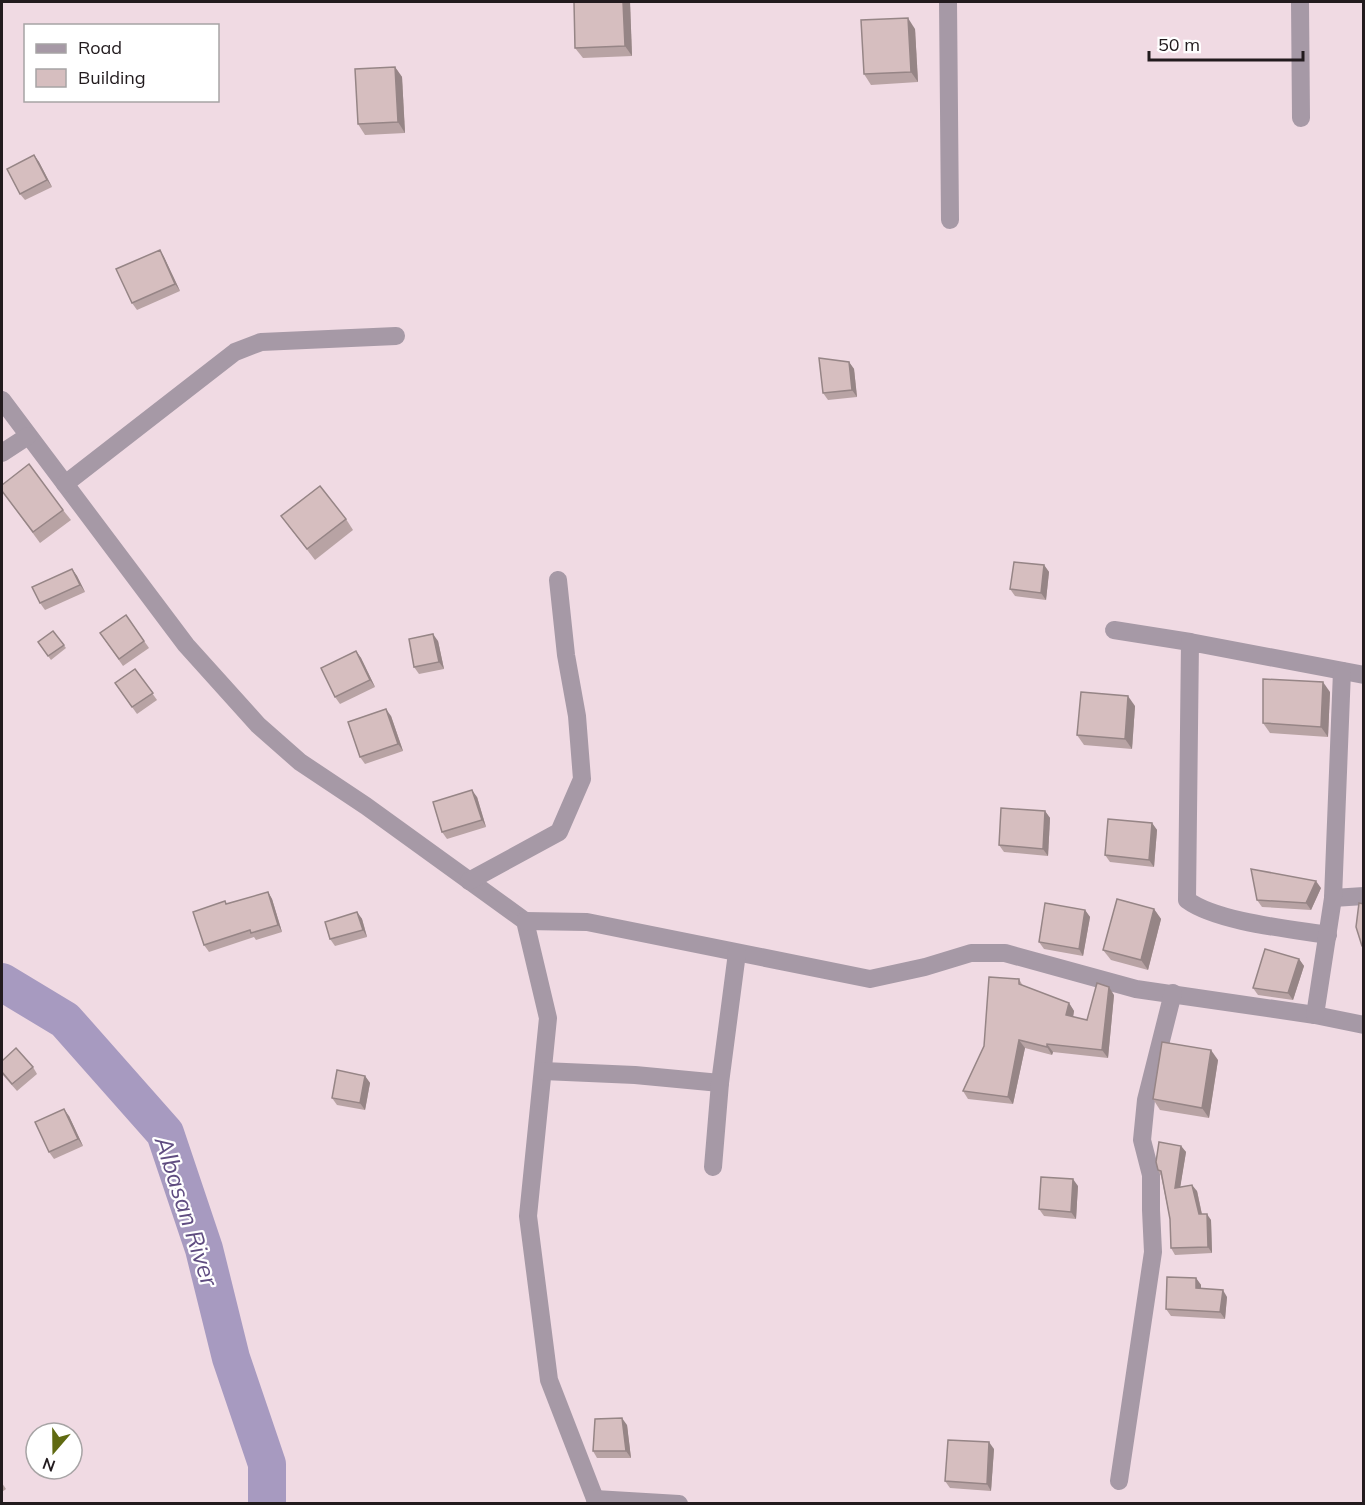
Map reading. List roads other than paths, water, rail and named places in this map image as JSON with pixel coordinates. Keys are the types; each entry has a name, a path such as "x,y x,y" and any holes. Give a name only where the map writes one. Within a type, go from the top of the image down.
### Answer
{"street":[{"path":"948,2 950,220"},
{"path":"1300,2 1301,118"},
{"path":"65,484 235,352 261,342 396,336"},
{"path":"2,400 186,645 258,725 300,762 366,806 525,921 587,922 870,979 925,967 971,953 1005,953 1136,989 1315,1015 1364,1025"},
{"path":"2,453 28,436"},
{"path":"469,881 559,832 582,779 577,716 566,655 558,580"},
{"path":"1114,630 1364,675"},
{"path":"1190,642 1187,900 1207,911 1271,926 1328,935"},
{"path":"1315,1015 1329,915 1334,898 1342,671"},
{"path":"1334,898 1364,896"},
{"path":"525,921 548,1018 528,1216 549,1380 596,1501 679,1503"},
{"path":"713,1167 720,1083 737,953"},
{"path":"1119,1481 1153,1252 1150,1210 1151,1175 1142,1140 1146,1100 1173,993"},
{"path":"543,1071 635,1075 720,1083"}],"waterway":[{"name":"Albasan River","path":"2,982 65,1020 165,1133 204,1249 231,1358 267,1464 267,1504"}]}
